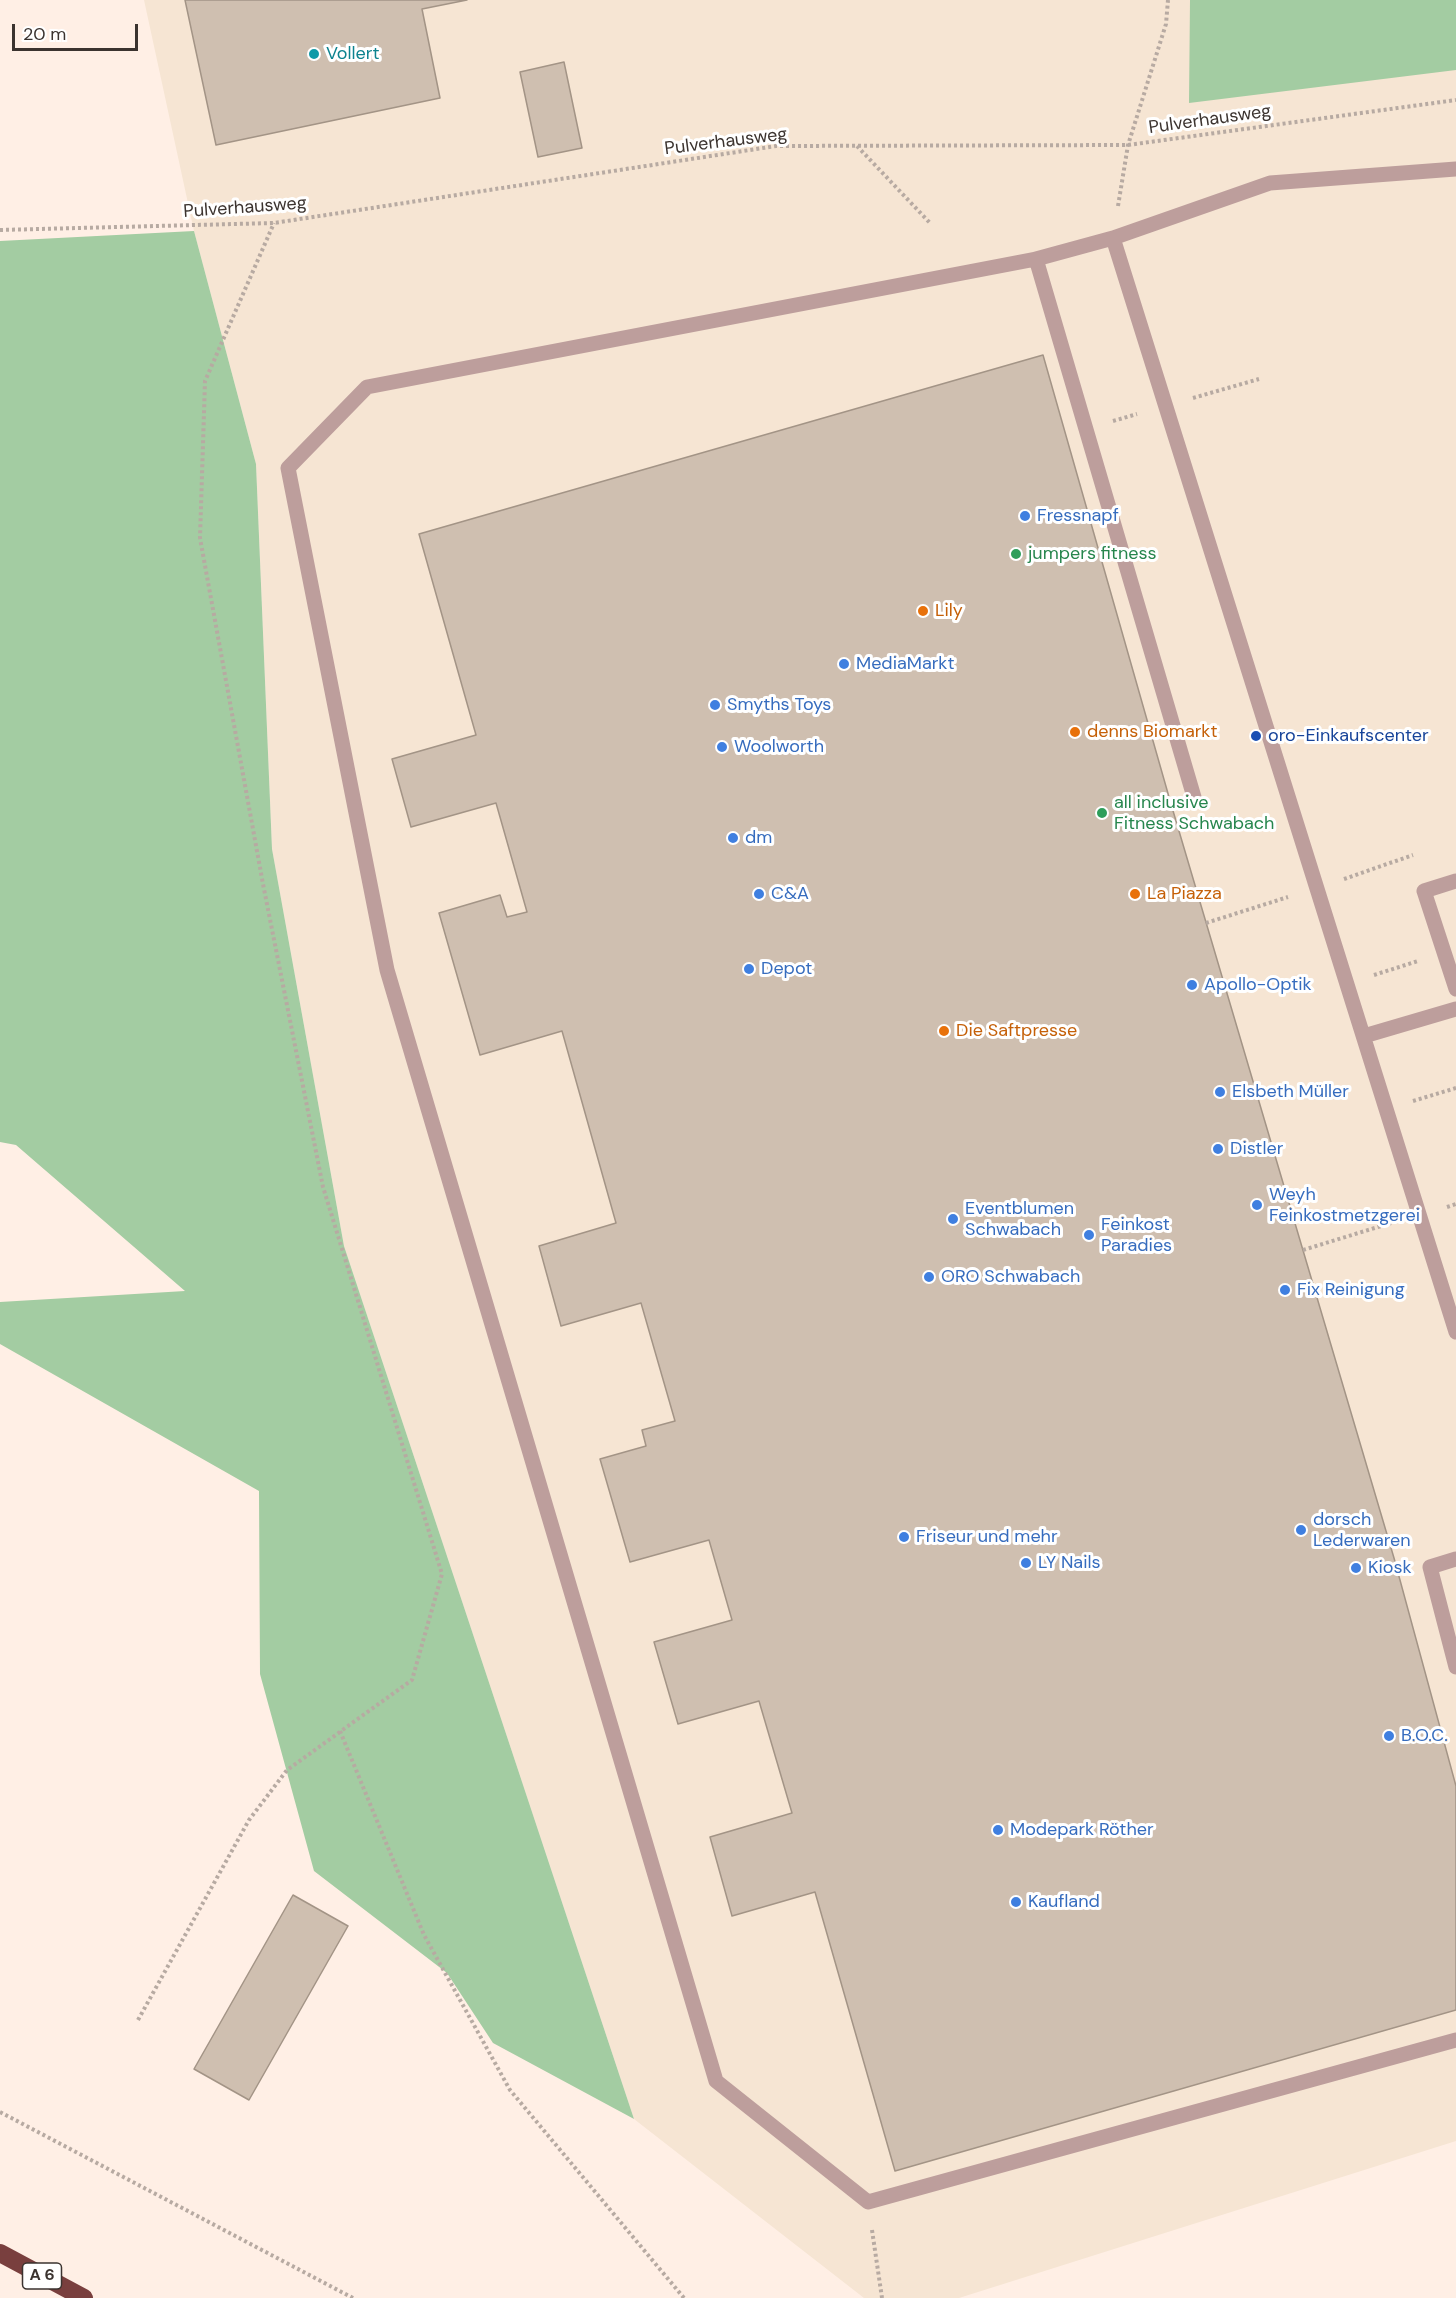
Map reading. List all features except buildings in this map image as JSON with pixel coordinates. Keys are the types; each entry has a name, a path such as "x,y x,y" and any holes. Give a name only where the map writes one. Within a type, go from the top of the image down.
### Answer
{"highway":[{"name":"A 6","path":"0,2253 84,2298"}],"lane":[{"path":"1456,169 1270,183 1113,238 1036,259 367,387 288,468 387,970 716,2081 868,2202 1456,2040"},
{"path":"1113,238 1456,1332"},
{"path":"1036,259 1194,797"},
{"path":"1456,881 1424,891 1456,989"},
{"path":"1364,1036 1456,1009"},
{"path":"1456,1559 1430,1567 1456,1666"}],"path":[{"path":"1113,238 1128,145 1166,24 1168,0"},
{"name":"Pulverhausweg","path":"0,230 274,223 776,146 1128,145 1456,99"},
{"path":"856,146 930,223"},
{"path":"138,2020 249,1820 287,1770 412,1680 442,1574 323,1187 263,884 200,538 205,381 274,223"},
{"path":"1347,983 1444,953"},
{"path":"1387,1110 1456,1088"},
{"path":"1303,1250 1456,1204"},
{"path":"340,1731 424,1935 510,2090 684,2298"},
{"path":"0,2112 353,2298"},
{"path":"868,2202 882,2298"}],"shaded area":[{"path":"144,0 1456,0 1456,2141 959,2298 864,2298 634,2119 344,1246 272,849 256,464 194,231"}],"green space":[{"path":"1190,0 1456,0 1456,70 1189,103"},
{"path":"194,231 256,464 272,849 344,1246 634,2119 493,2043 447,1973 314,1871 260,1674 259,1491 0,1344 0,1302 185,1291 16,1145 0,1142 0,241"}],"place":[{"name":"Vollert","path":"314,54"},
{"name":"Fressnapf","path":"1025,516"},
{"name":"jumpers fitness","path":"1016,554"},
{"name":"Lily","path":"923,611"},
{"name":"MediaMarkt","path":"844,664"},
{"name":"Smyths Toys","path":"715,705"},
{"name":"denns Biomarkt","path":"1075,732"},
{"name":"oro-Einkaufscenter","path":"1256,736"},
{"name":"Woolworth","path":"722,747"},
{"name":"all inclusive Fitness Schwabach","path":"1102,813"},
{"name":"dm","path":"733,838"},
{"name":"C&A","path":"759,894"},
{"name":"La Piazza","path":"1135,894"},
{"name":"Depot","path":"749,969"},
{"name":"Apollo-Optik","path":"1192,985"},
{"name":"Die Saftpresse","path":"944,1031"},
{"name":"Elsbeth Müller","path":"1220,1092"},
{"name":"Distler","path":"1218,1149"},
{"name":"Weyh Feinkostmetzgerei","path":"1257,1205"},
{"name":"Eventblumen Schwabach","path":"953,1219"},
{"name":"Feinkost Paradies","path":"1089,1235"},
{"name":"ORO Schwabach","path":"929,1277"},
{"name":"Fix Reinigung","path":"1285,1290"},
{"name":"dorsch Lederwaren","path":"1301,1530"},
{"name":"Friseur und mehr","path":"904,1537"},
{"name":"LY Nails","path":"1026,1563"},
{"name":"Kiosk","path":"1356,1568"},
{"name":"B.O.C.","path":"1389,1736"},
{"name":"Modepark Röther","path":"998,1830"},
{"name":"Kaufland","path":"1016,1902"}]}
